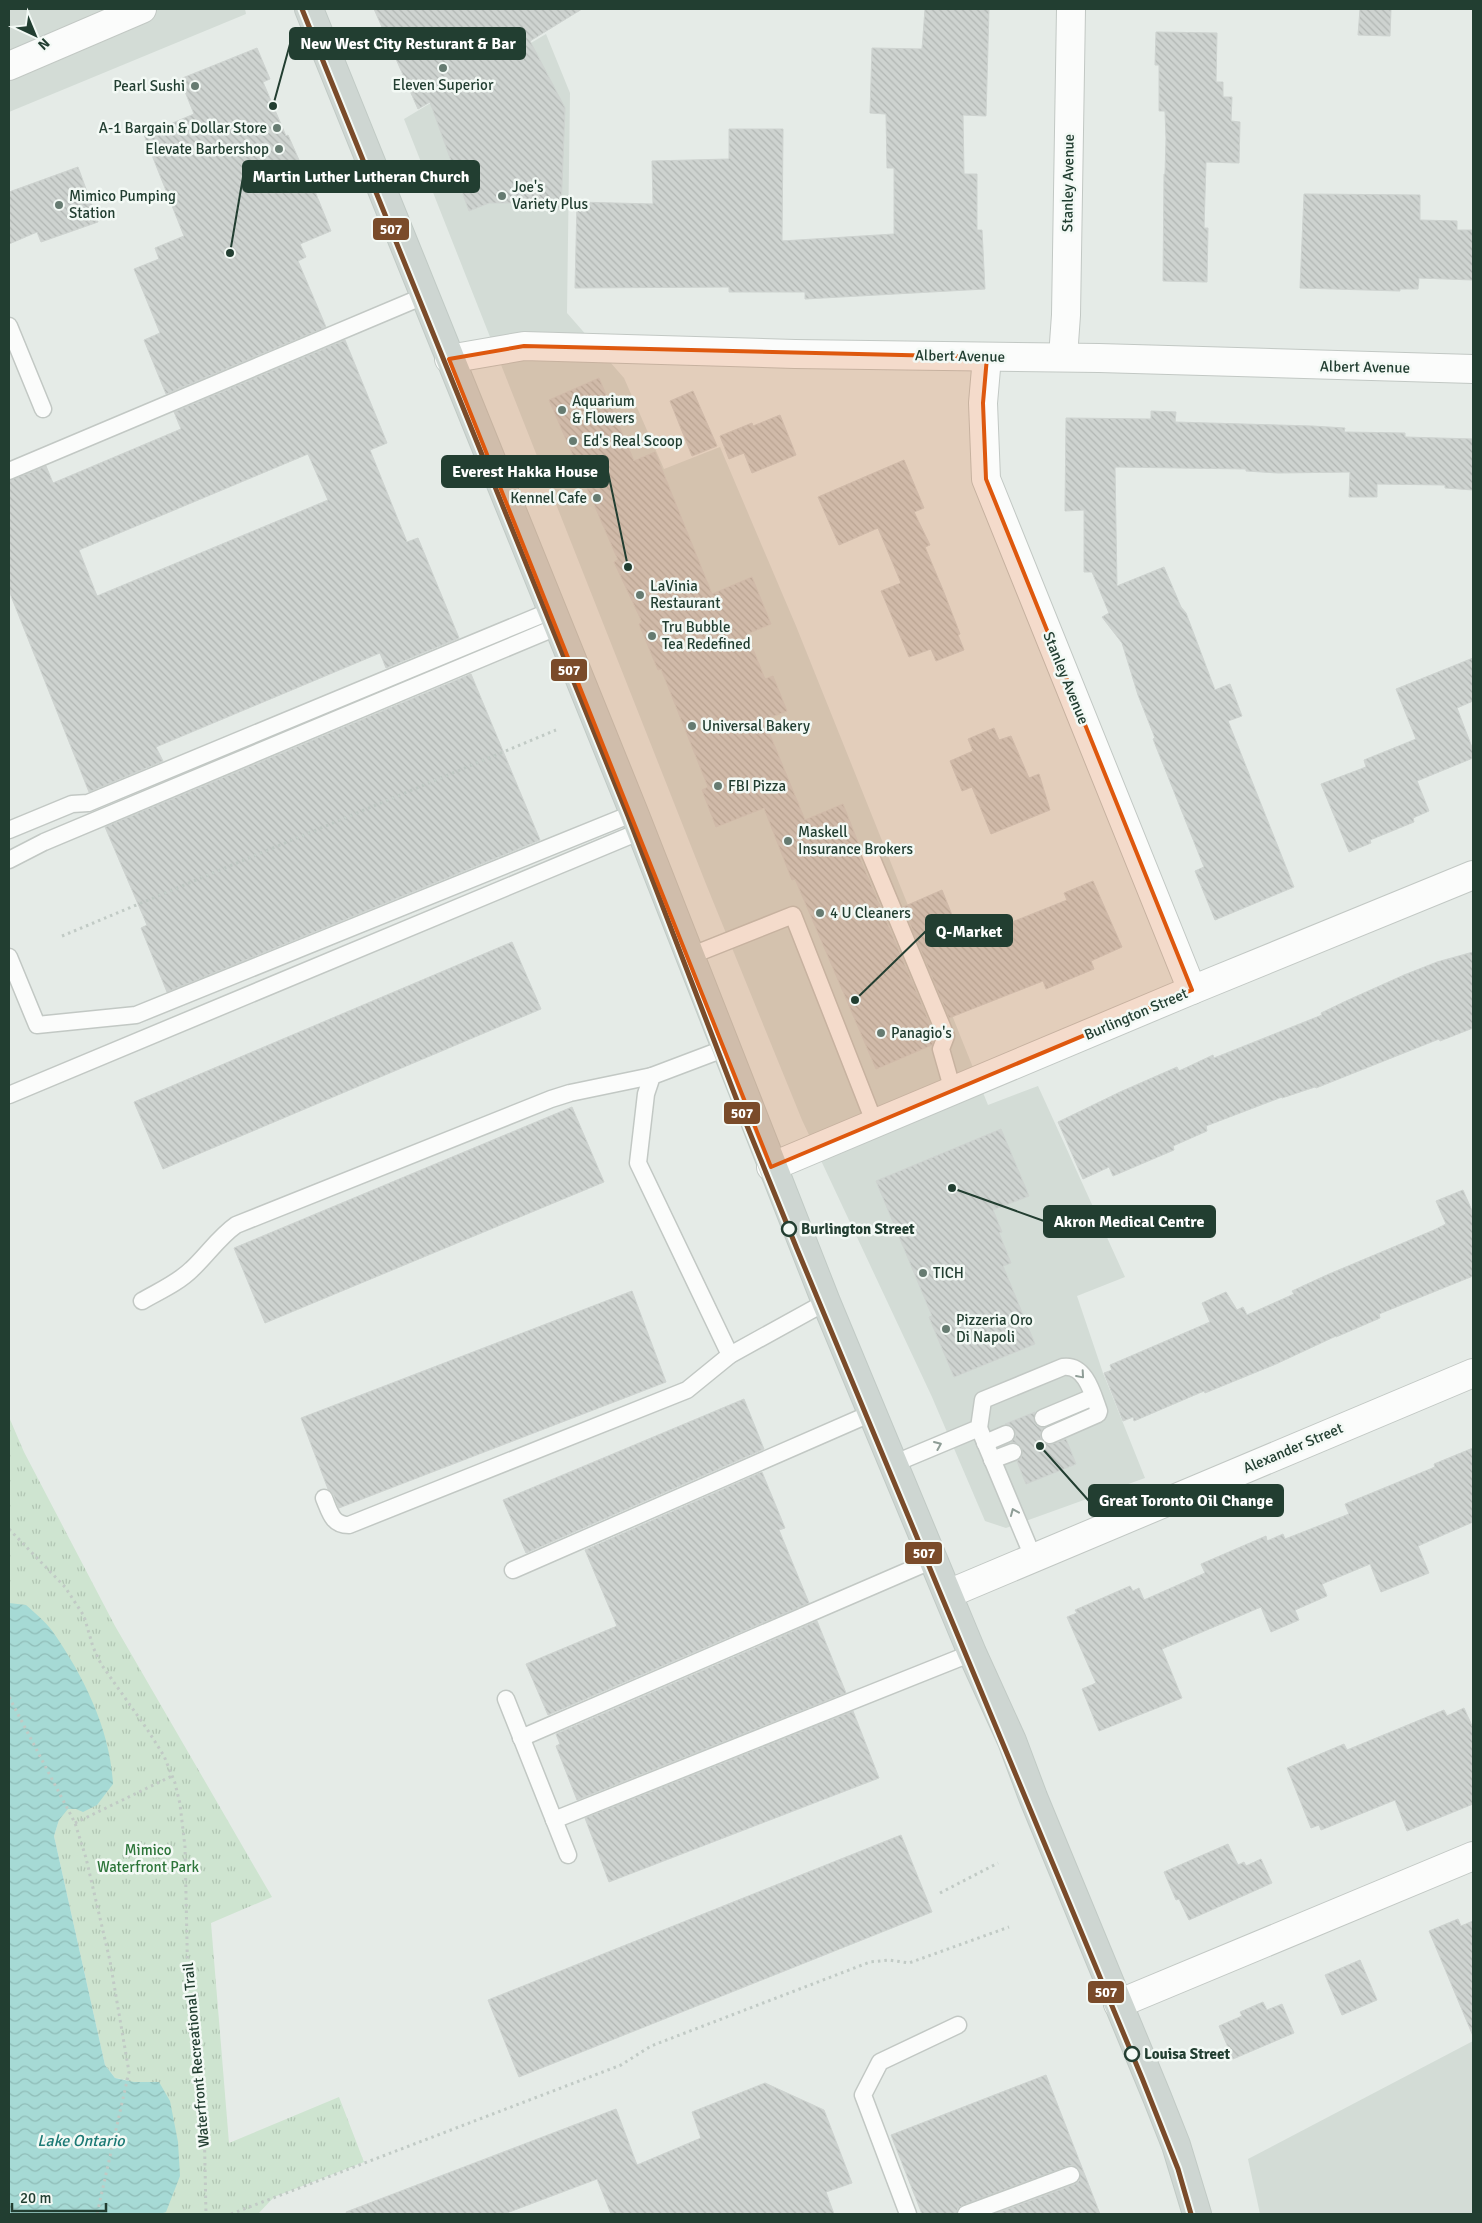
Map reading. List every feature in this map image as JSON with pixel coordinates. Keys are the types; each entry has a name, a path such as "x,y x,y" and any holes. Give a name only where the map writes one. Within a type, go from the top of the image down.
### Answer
{"main road":[{"path":"309,9 556,618 690,956 771,1167 972,1653 1012,1741 1033,1797 1176,2145 1197,2214"}],"street":[{"path":"9,66 142,9"},
{"name":"Stanley Avenue","path":"1063,357 1066,315 1071,9"},
{"name":"Albert Avenue","path":"449,358 504,351 524,346 795,354 932,354 988,357 1063,357 1473,369"},
{"name":"Stanley Avenue","path":"988,357 984,403 986,479 1192,990"},
{"name":"Burlington Street","path":"771,1167 1192,990 1473,875"},
{"name":"Alexander Street","path":"948,1594 1473,1373"},
{"path":"1118,2004 1473,1856"}],"lane":[{"path":"9,471 424,296"},
{"path":"9,326 42,409"},
{"path":"9,830 72,804 88,803 556,618"},
{"path":"9,860 44,842 556,618"},
{"path":"10,964 37,1025 136,1015 637,822"},
{"path":"9,1095 637,822"},
{"path":"870,854 946,1036 941,1049 953,1091"},
{"path":"690,956 793,915 876,1124"},
{"path":"142,1301 179,1280 236,1225 551,1099 570,1093 652,1076 726,1048"},
{"path":"652,1076 646,1094 638,1163 730,1355"},
{"path":"324,1498 334,1520 340,1525 350,1525 687,1390 730,1355 826,1302"},
{"path":"1034,1557 978,1428 983,1400 1064,1367 1079,1371 1084,1377 1093,1397 1098,1414 1050,1435"},
{"path":"1043,1418 1093,1397"},
{"path":"513,1570 872,1413"},
{"path":"893,1464 978,1428"},
{"path":"985,1443 1006,1434"},
{"path":"992,1460 1013,1452"},
{"path":"522,1738 933,1560"},
{"path":"554,1820 972,1653"},
{"path":"506,1699 568,1855"},
{"path":"908,2214 863,2095 880,2062 958,2025"},
{"path":"966,2214 1071,2175"}],"path":[{"path":"62,936 556,730"},
{"name":"Waterfront Recreational Trail","path":"9,1530 65,1587 84,1616 93,1647 101,1664 147,1729 164,1756 172,1776 180,1804 185,1847 188,1990 204,2119 206,2214"},
{"path":"9,1697 75,1823 86,1858 110,1961 129,2072 97,2214"},
{"path":"75,1823 172,1776"},
{"path":"940,1893 998,1863"},
{"path":"231,2214 621,2065 651,2046 870,1962 889,1960 909,1963 1009,1927"}],"highlighted area":[{"path":"524,346 987,357 983,403 986,479 1192,990 771,1167 449,359"}],"shaded area":[{"path":"9,9 245,9 246,14 9,112"},
{"path":"546,34 570,93 567,313 624,378 664,469 720,447 796,626 988,1105 1038,1086 1125,1277 1077,1296 1103,1373 1145,1478 1006,1528 985,1521 932,1397 802,1120 706,884 404,119"},
{"path":"1473,2041 1473,2214 1260,2214 1248,2159"}],"green space":[{"name":"Mimico Waterfront Park","path":"9,1417 24,1452 115,1626 272,1897 211,1923 229,2143 339,2097 364,2162 274,2197 258,2214 98,2214 127,2080 115,2078 105,2065 54,1836 59,1820 9,1698"}],"water":[{"name":"Lake Ontario","path":"9,1603 26,1605 53,1632 85,1685 94,1704 107,1743 113,1784 97,1805 83,1812 76,1809 68,1809 59,1820 54,1836 105,2065 115,2078 134,2082 159,2082 170,2101 178,2142 180,2176 166,2212 160,2214 9,2214"}],"building":[{"path":"374,9 582,9 530,41 565,108 561,210 537,203 489,203 469,211 430,102 418,109"},
{"path":"925,9 989,9 986,116 963,115 964,174 977,174 977,230 982,230 985,289 805,299 805,292 729,292 729,287 575,288 577,202 653,204 652,161 729,159 729,129 783,129 782,241 894,234 894,168 887,168 886,114 870,113 872,48 922,49"},
{"path":"1360,9 1391,9 1390,36 1358,35"},
{"path":"1156,32 1217,33 1216,82 1223,82 1223,97 1232,97 1231,121 1240,122 1239,163 1206,162 1204,228 1208,228 1207,282 1163,281 1166,139 1165,111 1159,111 1159,65 1155,65"},
{"path":"257,48 270,79 263,82 286,136 288,135 310,185 312,184 331,231 300,244 306,257 298,261 326,327 166,394 144,340 160,333 134,269 159,259 155,248 184,236 144,135 194,114 180,79"},
{"name":"Mimico Pumping Station","path":"78,167 98,222 41,242 37,232 9,244 9,192"},
{"path":"1304,194 1420,195 1420,220 1457,221 1457,230 1473,230 1473,280 1419,278 1418,289 1400,289 1400,291 1300,288"},
{"path":"345,340 387,443 370,450 407,542 418,538 459,638 386,668 380,653 156,747 163,761 89,792 9,591 9,481 46,466 53,483 181,429 174,412","holes":["308,454 328,500 97,596 79,550"]},
{"path":"599,378 634,461 655,452 712,594 752,577 771,624 747,634 765,679 773,676 787,711 764,720 805,820 843,804 861,850 858,854 935,1036 932,1045 876,1069 795,879 792,880 764,808 716,827 702,790 708,787 661,669 658,670 639,624 642,622 614,562 618,560 549,400"},
{"path":"693,391 717,446 692,456 670,401"},
{"path":"1151,411 1176,412 1175,422 1312,426 1345,428 1344,432 1405,433 1405,437 1473,439 1473,490 1445,488 1445,485 1377,484 1377,497 1349,497 1350,472 1278,473 1246,471 1246,469 1115,467 1117,586 1164,567 1181,607 1186,613 1215,690 1230,684 1242,716 1228,721 1294,887 1215,920 1195,871 1204,867 1153,739 1155,738 1138,695 1122,643 1102,617 1109,613 1092,572 1084,572 1084,510 1065,511 1066,418 1151,419"},
{"path":"780,415 796,455 752,473 744,453 729,459 720,436 752,423 753,426"},
{"path":"904,460 924,508 914,512 930,545 925,547 960,634 958,635 964,650 936,661 931,649 909,657 881,591 901,583 878,528 839,545 818,497"},
{"path":"1473,658 1473,701 1457,708 1473,750 1473,758 1417,781 1429,811 1413,818 1414,822 1370,840 1371,843 1349,852 1321,784 1366,767 1364,760 1416,739 1396,689"},
{"path":"471,674 540,840 167,992 141,928 147,925 105,827"},
{"path":"994,728 999,740 1011,736 1029,778 1039,774 1050,810 991,834 972,787 962,791 950,761 973,751 968,739"},
{"path":"1093,881 1122,947 1091,961 1094,969 1046,989 1043,981 949,1018 903,907 942,890 962,940 1067,900 1064,893"},
{"path":"512,942 541,1009 163,1169 134,1102"},
{"path":"1473,952 1473,1028 1440,1041 1439,1039 1316,1088 1282,1097 1206,1126 1207,1131 1173,1146 1174,1150 1113,1176 1109,1167 1083,1179 1058,1122 1177,1067 1179,1071 1213,1055 1214,1058 1322,1015 1321,1013 1404,975 1437,962"},
{"path":"572,1107 604,1182 265,1323 234,1248"},
{"path":"1001,1129 1029,1196 993,1210 1002,1232 999,1233 1011,1263 1003,1266 1035,1344 954,1377 929,1317 932,1316 876,1181"},
{"path":"1463,1190 1473,1213 1473,1276 1379,1314 1380,1318 1276,1364 1205,1393 1204,1391 1134,1421 1133,1417 1123,1421 1104,1373 1112,1370 1110,1365 1210,1322 1202,1303 1226,1292 1237,1310 1243,1307 1247,1315 1294,1294 1292,1291 1329,1274 1434,1230 1446,1224 1436,1201"},
{"path":"632,1291 666,1382 339,1508 333,1494 328,1489 301,1418"},
{"path":"744,1399 764,1449 526,1553 503,1500"},
{"path":"1035,1412 1034,1422 1037,1426 1044,1428 1040,1433 1041,1439 1049,1445 1066,1439 1076,1464 1026,1484 1017,1461 1021,1458 1022,1449 1019,1444 1011,1442 1016,1436 1015,1431 1012,1426 1005,1424"},
{"path":"1473,1448 1473,1522 1418,1546 1429,1573 1381,1592 1370,1564 1322,1584 1327,1596 1295,1610 1299,1620 1271,1632 1261,1607 1162,1649 1182,1698 1099,1731 1082,1689 1096,1683 1067,1617 1077,1613 1075,1610 1130,1586 1133,1591 1139,1588 1144,1600 1205,1573 1201,1564 1266,1536 1267,1541 1283,1534 1285,1539 1349,1514 1345,1504 1435,1467 1434,1464"},
{"path":"762,1472 785,1528 779,1530 809,1603 548,1715 526,1664 617,1626 585,1550"},
{"path":"817,1621 846,1693 577,1800 556,1746 560,1744 556,1734"},
{"path":"1464,1708 1473,1728 1473,1804 1407,1831 1395,1800 1321,1830 1319,1825 1311,1828 1287,1768 1344,1744 1347,1750 1444,1710 1447,1716"},
{"path":"853,1711 879,1778 609,1882 585,1818"},
{"path":"901,1835 932,1912 519,2077 488,2000"},
{"path":"1228,1844 1238,1865 1244,1862 1246,1866 1261,1859 1272,1883 1189,1920 1179,1899 1176,1900 1164,1872"},
{"path":"1458,1919 1461,1926 1473,1921 1473,2036 1429,1931"},
{"path":"1360,1960 1377,2000 1342,2015 1325,1975"},
{"path":"1263,2002 1267,2010 1282,2004 1294,2033 1233,2059 1219,2026 1242,2016 1240,2012"},
{"path":"1046,2075 1100,2214 994,2214 1075,2184 1079,2181 1080,2172 1078,2168 1072,2165 963,2205 958,2208 956,2214 922,2214 891,2135"},
{"path":"765,2083 824,2110 852,2183 826,2192 834,2214 611,2214 597,2179 504,2214 347,2214 346,2212 616,2109 637,2165 701,2138 692,2112"}],"transit line":[{"name":"507","path":"302,9 628,816 741,1111 797,1249 1142,2078 1178,2169 1191,2214"}],"place":[{"name":"Eleven Superior","path":"443,68"},
{"name":"Pearl Sushi","path":"195,86"},
{"name":"New West City Resturant & Bar","path":"273,106"},
{"name":"A-1 Bargain & Dollar Store","path":"277,128"},
{"name":"Elevate Barbershop","path":"279,149"},
{"name":"Joe's Variety Plus","path":"502,196"},
{"name":"Mimico Pumping Station","path":"59,205"},
{"name":"Martin Luther Lutheran Church","path":"230,253"},
{"name":"Aquarium & Flowers","path":"562,410"},
{"name":"Ed's Real Scoop","path":"573,441"},
{"name":"Kennel Cafe","path":"597,498"},
{"name":"Everest Hakka House","path":"628,567"},
{"name":"LaVinia Restaurant","path":"640,595"},
{"name":"Tru Bubble Tea Redefined","path":"652,636"},
{"name":"Universal Bakery","path":"692,726"},
{"name":"FBI Pizza","path":"718,786"},
{"name":"Maskell Insurance Brokers","path":"788,841"},
{"name":"4 U Cleaners","path":"820,913"},
{"name":"Q-Market","path":"855,1000"},
{"name":"Panagio's","path":"881,1033"},
{"name":"Akron Medical Centre","path":"952,1188"},
{"name":"Burlington Street","path":"789,1229"},
{"name":"TICH","path":"923,1273"},
{"name":"Pizzeria Oro Di Napoli","path":"946,1329"},
{"name":"Great Toronto Oil Change","path":"1040,1446"},
{"name":"Louisa Street","path":"1132,2054"}]}
